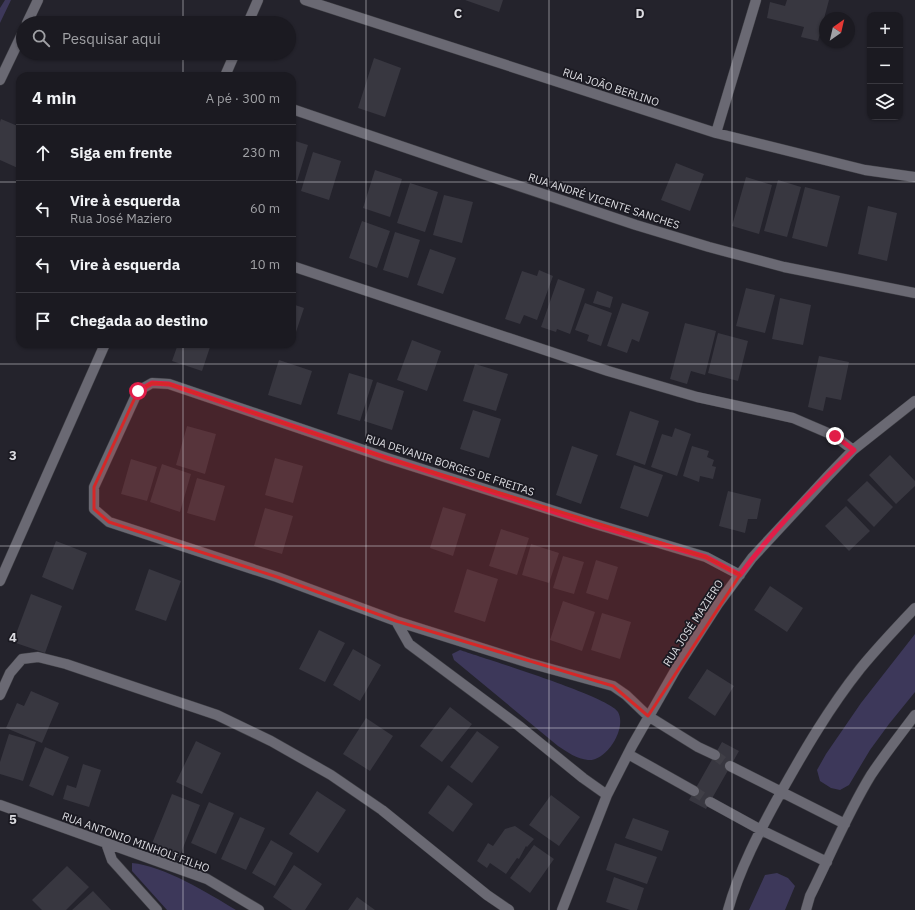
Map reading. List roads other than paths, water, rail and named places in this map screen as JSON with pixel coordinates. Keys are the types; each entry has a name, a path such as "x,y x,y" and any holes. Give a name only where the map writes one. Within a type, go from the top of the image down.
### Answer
{"street":[{"path":"30,16 38,0"},
{"path":"251,16 258,0"},
{"name":"RUA JOÃO BERLINO","path":"305,0 716,134 865,170 915,177"},
{"path":"716,134 756,0"},
{"path":"0,80 16,47"},
{"path":"227,72 232,60"},
{"name":"RUA ANDRÉ VICENTE SANCHES","path":"296,110 474,171 709,247 784,267 915,293"},
{"path":"296,267 608,371 696,397 793,418 835,436 854,450"},
{"path":"0,581 103,348"},
{"name":"RUA DEVANIR BORGES DE FREITAS","path":"396,621 270,575 109,522 94,509 94,487 138,391 152,383 169,384 387,458 592,524 706,557 740,575"},
{"name":"RUA JOSÉ MAZIERO","path":"562,910 607,795 648,716 684,656 718,604 752,558 789,516 854,450 915,401"},
{"path":"728,910 732,897 761,830 794,768 831,708 860,670 915,608"},
{"path":"396,621 528,663 613,686 626,694 648,716 698,747 715,755"},
{"path":"396,621 409,644 519,726 583,778 607,795"},
{"path":"0,695 10,673 22,659 38,657 66,664 217,715 272,741 331,775 382,810 486,895 509,910"},
{"path":"806,910 810,896 845,824 871,776 892,744 915,715"},
{"path":"628,754 694,790"},
{"path":"730,766 845,824"},
{"path":"710,802 761,830 827,862"},
{"name":"RUA ANTONIO MINHOLI FILHO","path":"0,806 208,880 260,910"},
{"path":"106,843 112,860 157,910"}],"tunnel":[{"path":"715,755 730,766"},
{"path":"694,791 710,802"}]}
